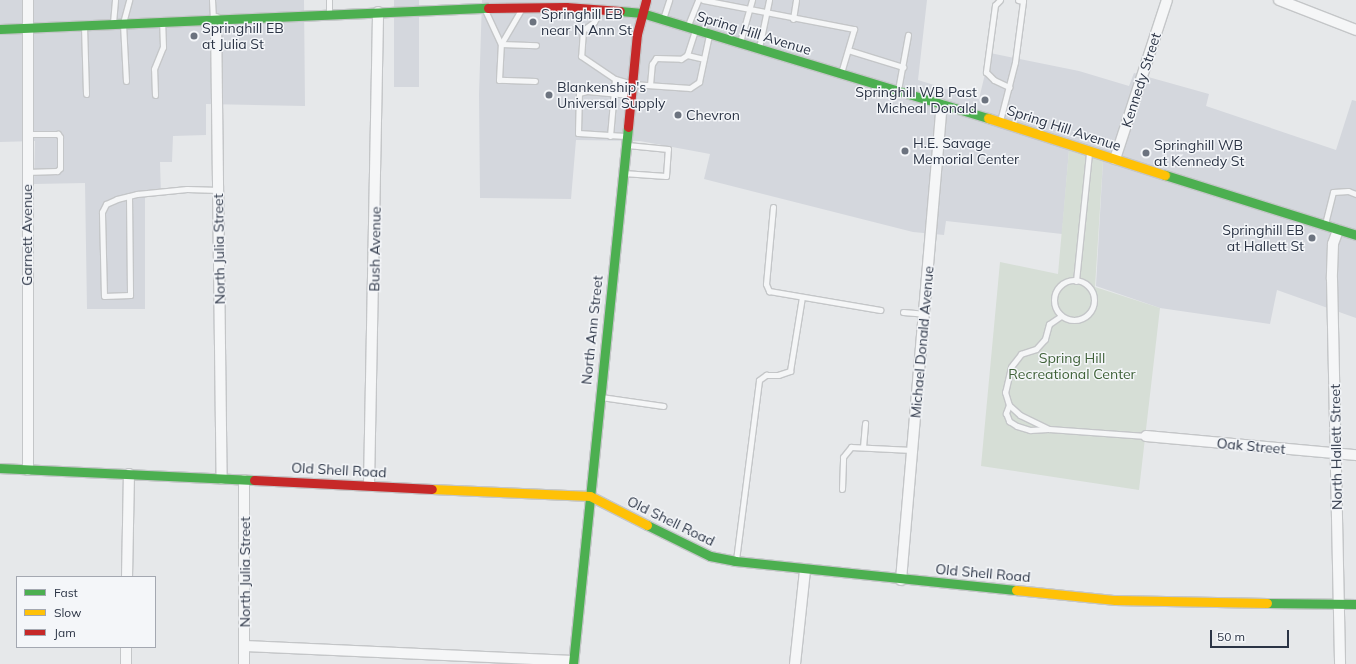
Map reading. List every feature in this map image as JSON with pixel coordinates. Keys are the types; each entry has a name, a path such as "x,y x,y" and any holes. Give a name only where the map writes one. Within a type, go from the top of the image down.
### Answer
{"street":[{"name":"Garnett Avenue","path":"28,0 26,28 28,470"},
{"path":"524,6 534,0"},
{"path":"619,0 642,13"},
{"name":"North Ann Street","path":"573,662 632,84 642,13 646,0"},
{"name":"Kennedy Street","path":"1115,159 1167,0"},
{"path":"1280,0 1356,30"},
{"name":"Spring Hill Avenue","path":"0,29 378,12 416,8 484,8 524,6 642,13 1000,122 1356,235"},
{"name":"Bush Avenue","path":"369,485 378,12"},
{"name":"North Julia Street","path":"214,19 219,190 222,479"},
{"name":"Michael Donald Avenue","path":"901,580 942,105"},
{"name":"North Hallett Street","path":"1338,230 1333,244 1332,279 1337,454 1340,664"},
{"name":"Oak Street","path":"1146,436 1356,455"},
{"name":"Old Shell Road","path":"0,468 590,496 710,556 736,561 901,580 1115,600 1197,603 1356,604"},
{"path":"127,576 129,474"},
{"name":"North Julia Street","path":"244,480 244,664"},
{"path":"795,664 805,570"},
{"path":"245,646 573,662"},
{"path":"126,648 126,664"}],"lane":[{"path":"113,24 115,0"},
{"path":"126,81 123,23 128,0"},
{"path":"212,0 214,19"},
{"path":"329,0 330,14"},
{"path":"663,20 669,0"},
{"path":"687,55 691,28 698,0"},
{"path":"703,0 793,19 854,29 840,74"},
{"path":"740,43 752,0"},
{"path":"758,49 769,0"},
{"path":"793,19 796,0"},
{"path":"1000,0 995,5 986,72 994,80 1009,87"},
{"path":"1000,122 1009,87 1023,1 1018,0"},
{"path":"524,6 501,44 499,80 535,81"},
{"path":"484,8 501,44"},
{"path":"601,10 594,22 583,30 580,51 583,58 615,79 632,84 690,88 699,82 709,34"},
{"path":"156,95 154,69 163,47 162,22"},
{"path":"84,25 86,94"},
{"path":"898,91 908,35"},
{"path":"501,44 536,44"},
{"path":"848,50 903,67"},
{"path":"650,85 652,64 656,58 681,59 687,55 704,59"},
{"path":"610,136 615,79"},
{"path":"623,173 666,176 668,149 610,136 578,133 579,93 587,91 631,95"},
{"path":"26,172 57,171 60,168 60,137 58,134 27,134"},
{"path":"1076,281 1089,151"},
{"path":"129,196 130,295 104,296 102,212 106,204 129,196 187,189 219,190"},
{"path":"1325,226 1333,192 1343,190 1356,194"},
{"path":"773,207 766,288 776,294 880,310"},
{"path":"1049,429 1020,415 1009,405 1005,392 1011,367 1021,354 1036,349 1045,339 1049,324 1061,316 1079,320 1092,308 1091,290 1076,281 1064,284 1056,293 1055,305 1061,316"},
{"path":"736,561 759,380 766,375 778,375 790,371 802,297"},
{"path":"903,312 925,314"},
{"path":"600,397 664,406"},
{"path":"1009,405 1006,413 1009,421 1017,426 1030,430 1049,429 1146,436"},
{"path":"863,447 865,423"},
{"path":"842,489 843,457 851,447 912,450"}],"shaded area":[{"path":"0,0 304,0 305,106 206,104 206,135 173,136 172,162 160,162 161,195 145,196 145,309 87,309 85,183 34,184 35,141 0,142"},
{"path":"394,0 419,0 419,87 394,87"},
{"path":"482,0 927,0 918,80 979,99 990,53 1079,71 1129,86 1134,73 1209,94 1206,106 1336,150 1352,100 1356,101 1356,318 1277,290 1270,324 1160,308 1096,286 1103,161 1069,150 1062,234 946,221 944,235 913,232 704,179 710,154 640,141 576,140 571,199 480,198 479,94"}],"green space":[{"name":"Spring Hill Recreational Center","path":"1069,150 1103,161 1095,287 1160,308 1139,490 981,466 1000,262 1058,274"}],"traffic: fast":[{"path":"0,29 488,8"},
{"path":"620,11 642,13 988,118"},
{"path":"573,664 628,127"},
{"path":"1165,175 1356,235"},
{"path":"0,468 254,480"},
{"path":"647,525 710,556 735,561 1016,590"},
{"path":"1267,603 1356,604"}],"traffic: slow":[{"path":"988,118 1165,175"},
{"path":"432,489 590,496 647,525"},
{"path":"1016,590 1115,600 1267,603"}],"traffic: jam":[{"path":"628,127 637,34 646,0"},
{"path":"488,8 566,7 620,11"},
{"path":"254,480 432,489"}],"place":[{"name":"Springhill EB near N Ann St","path":"533,22"},
{"name":"Springhill EB at Julia St","path":"194,36"},
{"name":"Blankenship's Universal Supply","path":"549,95"},
{"name":"Springhill WB Past Micheal Donald","path":"985,100"},
{"name":"Chevron","path":"678,115"},
{"name":"H.E. Savage Memorial Center","path":"905,151"},
{"name":"Springhill WB at Kennedy St","path":"1146,153"},
{"name":"Springhill EB at Hallett St","path":"1312,238"}]}
